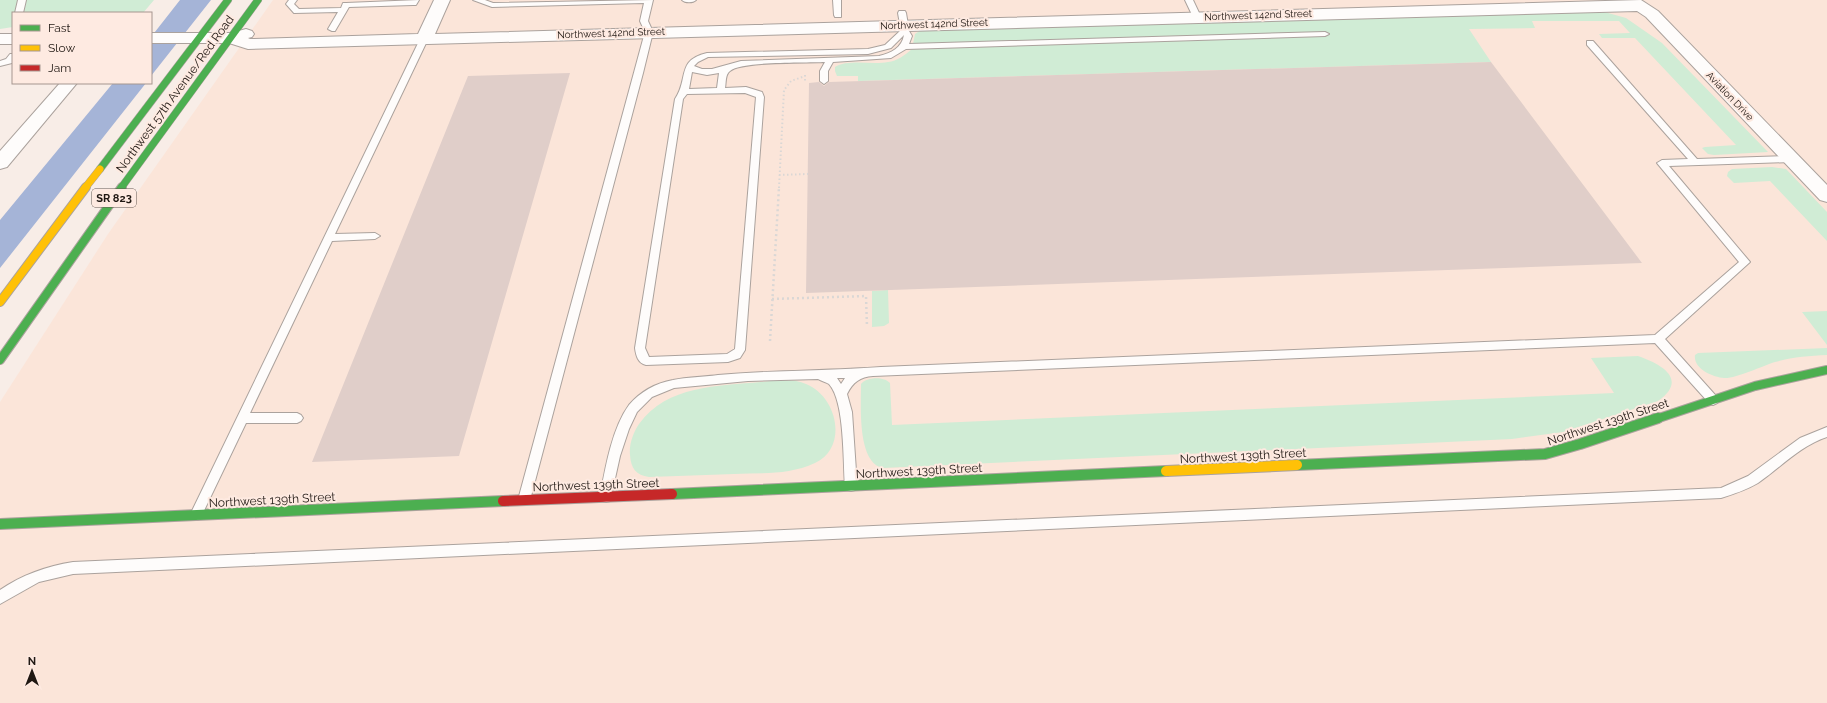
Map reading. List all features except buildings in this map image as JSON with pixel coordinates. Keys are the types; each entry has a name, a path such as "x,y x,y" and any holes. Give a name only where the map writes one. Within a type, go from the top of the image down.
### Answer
{"street":[{"name":"Northwest 57th Avenue/Red Road","path":"0,302 193,38 228,0"},
{"name":"Northwest 57th Avenue/Red Road","path":"0,360 99,219 258,0"},
{"path":"427,33 442,0"},
{"name":"Northwest 142nd Street","path":"231,38 248,44 427,33 646,26 903,23 1192,7 1372,0"},
{"name":"Northwest 142nd Street","path":"1192,7 1635,3"},
{"name":"Aviation Drive","path":"1635,3 1652,14 1827,196"},
{"name":"Northwest 142nd Street","path":"646,26 838,7 903,23"},
{"name":"Northwest 142nd Street","path":"152,38 231,38 256,31 332,29 427,33"},
{"path":"0,39 12,39"},
{"path":"0,163 68,84"},
{"name":"Northwest 139th Street","path":"0,524 1545,454 1583,445 1713,400 1794,376 1827,370"}],"lane":[{"path":"19,12 22,0"},
{"path":"293,0 290,4 297,11 346,5 413,3 415,0"},
{"path":"477,0 492,5 649,1 646,26 524,500"},
{"path":"686,0 692,0"},
{"path":"332,29 346,5"},
{"path":"903,23 908,36 904,47"},
{"path":"684,92 746,90 759,94 760,97 740,350 736,355 728,358 646,361 640,355 640,348 679,99 684,92 689,67 692,61 698,57 708,55 862,52 877,50 888,47 894,42 903,23"},
{"path":"196,515 427,33"},
{"path":"689,67 702,72 714,72 741,63 879,58 891,56 904,47 1325,34"},
{"path":"1590,43 1695,162"},
{"path":"0,64 9,61 12,57"},
{"path":"824,81 824,70 830,60"},
{"path":"721,91 722,76 726,68"},
{"path":"606,497 614,456 623,429 634,409 648,394 673,384 748,377 1658,339 1745,262 1662,163 1791,159"},
{"path":"329,238 375,236"},
{"path":"1658,339 1713,400"},
{"path":"841,394 848,380 858,373"},
{"path":"818,375 832,380 841,394 846,412 851,486"},
{"path":"243,418 297,418"},
{"path":"0,598 35,577 52,571 80,568 1721,493 1742,486 1802,443 1814,436 1827,432"}],"path":[{"path":"805,68 805,81"},
{"path":"770,341 784,90 791,81 805,76"},
{"path":"779,175 808,174"},
{"path":"772,299 866,296 868,327"}],"shaded area":[{"path":"273,0 1827,0 1827,703 0,703 0,402 108,234"}],"green space":[{"path":"0,0 154,0 144,12 12,12 12,27 0,29"},
{"path":"1601,11 1626,18 1662,43 1768,152 1708,154 1702,148 1736,145 1635,38 1602,38 1599,34 1630,33 1619,21 1532,21 1535,28 1469,29 1491,62 858,81 858,76 837,76 835,71 835,67 846,63 882,63 898,59 912,49 915,34 921,30"},
{"path":"1772,167 1786,169 1827,212 1827,241 1770,181 1734,183 1727,176 1728,172 1732,169"},
{"path":"888,290 889,323 884,326 872,327 872,291"},
{"path":"1827,311 1827,345 1802,312"},
{"path":"1827,348 1827,355 1781,360 1729,378 1709,374 1700,368 1695,360 1695,355 1698,353"},
{"path":"1638,356 1663,368 1671,379 1671,386 1667,393 1658,401 1563,432 1512,439 883,468 875,464 869,456 862,432 861,384 867,380 875,378 884,379 890,383 892,425 1614,393 1591,358"},
{"path":"784,380 801,382 817,390 825,399 831,410 835,422 835,434 832,446 826,456 815,463 795,470 775,473 649,477 641,475 633,468 630,447 633,435 639,424 651,411 664,402 694,390 728,385"}],"water":[{"path":"180,0 211,0 152,75 152,36"},
{"path":"112,84 145,84 0,268 0,220"}],"traffic: fast":[{"path":"100,169 228,0"},
{"path":"0,360 99,219 258,0"},
{"path":"1297,465 1545,454 1616,433 1755,386 1827,370"},
{"path":"672,494 1166,471"},
{"path":"0,524 503,501"}],"traffic: slow":[{"path":"0,302 100,169"},
{"path":"1166,471 1297,465"}],"traffic: jam":[{"path":"503,501 672,494"}]}
